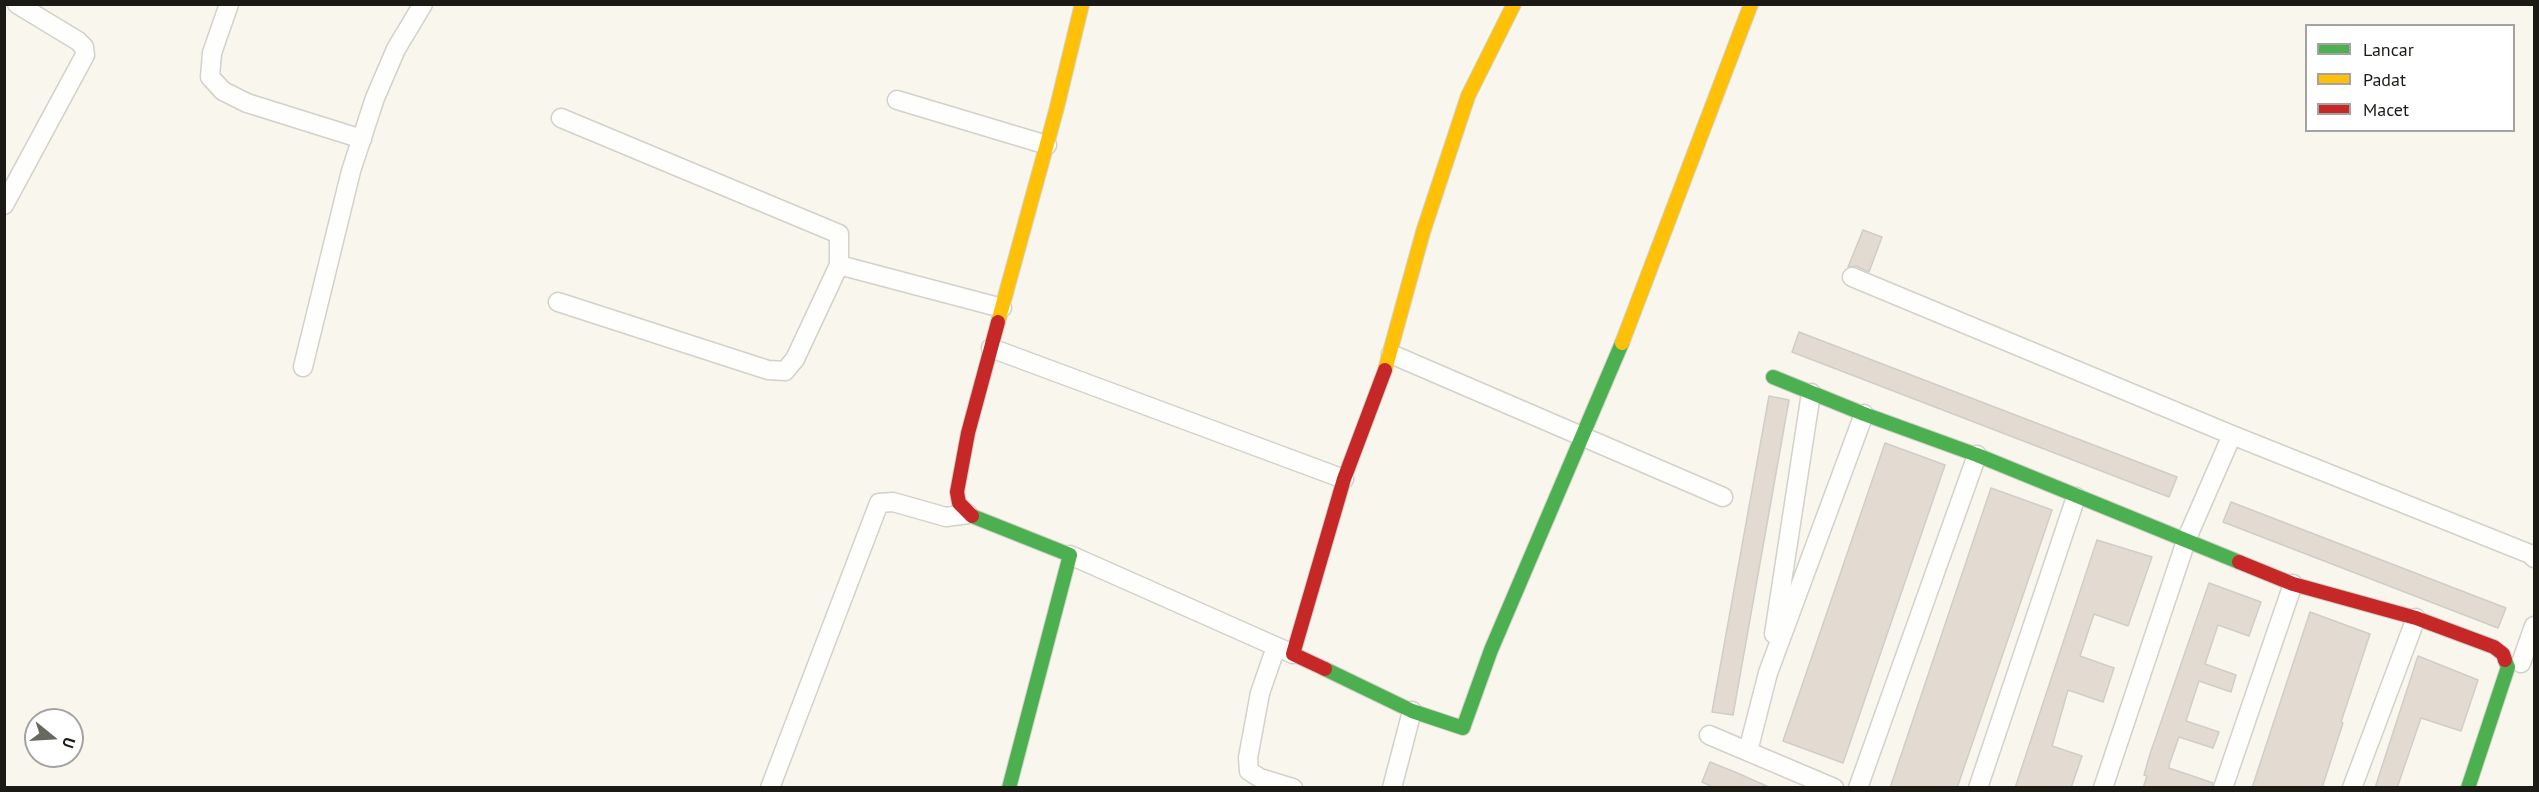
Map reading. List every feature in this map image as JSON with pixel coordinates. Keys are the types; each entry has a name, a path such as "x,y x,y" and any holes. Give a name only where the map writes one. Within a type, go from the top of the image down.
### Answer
{"street":[{"path":"4,205 85,56 84,47 78,41 17,4"},
{"path":"229,4 212,53 210,76 223,91 247,103 362,139"},
{"path":"303,367 351,171 375,98 396,49 423,4"},
{"path":"1082,4 1047,144 968,433 957,492 959,503 968,514 1070,555 1285,651 1412,711 1463,728 1467,723 1491,650 1630,324 1751,4"},
{"path":"1293,788 1260,778 1249,771 1248,758 1260,693 1285,651 1344,479 1391,354 1423,232 1468,96 1514,4"},
{"path":"897,100 1047,144"},
{"path":"558,302 768,370 785,371 795,359 839,265 838,234 561,118"},
{"path":"839,265 1002,308"},
{"path":"1852,277 2535,558"},
{"path":"991,348 1344,479"},
{"path":"1391,354 1723,497"},
{"path":"1773,376 1864,414 1977,455 2076,497 2187,538 2293,584 2416,618 2494,647 2524,664"},
{"path":"1748,751 1768,673 1811,393"},
{"path":"1768,673 1864,414"},
{"path":"2103,788 2187,538 2232,435"},
{"path":"1858,788 1977,455"},
{"path":"1978,788 2076,497"},
{"path":"770,788 879,503 893,502 946,517 968,514"},
{"path":"1009,788 1070,555"},
{"path":"2223,788 2293,584"},
{"path":"2352,788 2416,618"},
{"path":"2468,788 2506,675 2524,664 2535,626"},
{"path":"1392,788 1412,711"},
{"path":"1708,735 1834,788"}],"building":[{"path":"1863,230 1882,237 1869,272 1856,266 1848,267"},
{"path":"1799,332 2177,477 2169,497 1792,352"},
{"path":"1769,396 1789,400 1733,715 1712,712"},
{"path":"1885,443 1945,465 1843,763 1783,741"},
{"path":"1991,488 2052,510 1957,788 1890,788"},
{"path":"2231,502 2506,608 2498,628 2223,522"},
{"path":"2097,540 2152,557 2128,626 2094,614 2080,656 2114,668 2103,702 2068,690 2052,746 2082,756 2071,788 2015,788"},
{"path":"2209,583 2261,602 2249,636 2218,625 2205,664 2236,675 2231,692 2199,681 2186,721 2219,732 2213,748 2179,737 2169,765 2169,768 2213,783 2212,788 2143,788 2150,754"},
{"path":"2310,612 2370,634 2322,788 2252,788"},
{"path":"2418,656 2478,680 2461,731 2421,718 2397,788 2375,788"},
{"path":"1710,762 1771,788 1715,788 1702,782"}],"traffic: fast":[{"path":"1325,669 1412,711 1463,728 1491,650 1622,343"},
{"path":"1773,377 1864,414 1977,455 2239,562"},
{"path":"972,516 1070,555 1009,788"},
{"path":"2468,788 2508,667 2505,660"}],"traffic: slow":[{"path":"998,322 1056,111 1082,4"},
{"path":"1385,370 1423,232 1468,96 1514,4"},
{"path":"1622,343 1751,4"}],"traffic: jam":[{"path":"972,516 959,503 957,492 968,433 998,322"},
{"path":"1325,669 1293,654 1344,479 1385,370"},
{"path":"2239,562 2293,584 2416,618 2494,647 2503,654 2505,660"}]}
